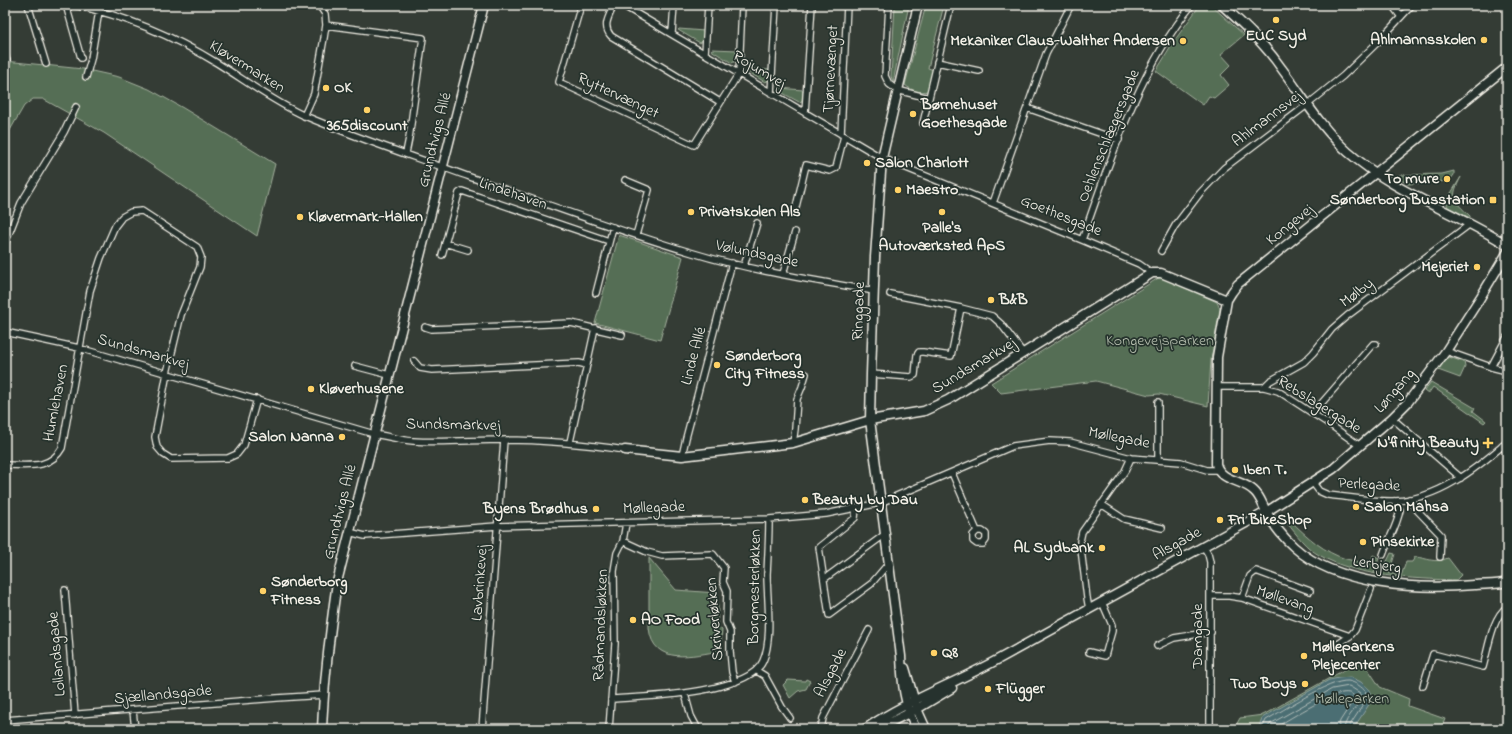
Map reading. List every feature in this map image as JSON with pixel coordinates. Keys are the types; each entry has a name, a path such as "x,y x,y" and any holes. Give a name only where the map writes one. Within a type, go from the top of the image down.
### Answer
{"street":[{"path":"28,5 46,64"},
{"path":"66,5 81,58"},
{"name":"Kløvermarken","path":"75,5 99,8 180,42 304,116 443,167"},
{"path":"304,116 314,94 326,25 325,14 319,5"},
{"name":"Grundtvigs Allé","path":"322,729 330,629 336,590 349,532 484,5"},
{"name":"Ryttervænget","path":"581,5 559,82 694,145 738,73"},
{"path":"614,5 606,24 607,32 611,36 720,102"},
{"name":"Rojumvej","path":"622,5 882,158"},
{"path":"672,34 674,5"},
{"path":"705,53 708,5"},
{"path":"738,73 742,5"},
{"path":"771,93 776,5"},
{"path":"805,113 812,5"},
{"name":"Tjørnevænget","path":"795,211 806,165 830,171 836,168 842,135 847,5"},
{"path":"889,5 886,76 889,84 897,90 929,98"},
{"name":"Ringgade","path":"917,729 901,656 870,420 874,291 882,158 918,5"},
{"path":"923,123 951,5"},
{"path":"993,203 1046,54 1071,5"},
{"name":"Oehlenschlægersgade","path":"1082,240 1119,140 1149,70 1182,17 1192,5"},
{"path":"1222,5 1263,44 1327,131 1347,152 1375,173 1411,195 1488,233 1507,245"},
{"path":"1392,5 1401,17"},
{"name":"Ahlmannsvej","path":"1162,251 1175,226 1200,193 1224,168 1308,105 1349,70 1377,43 1412,5"},
{"path":"86,77 99,8"},
{"path":"326,25 424,38 406,153"},
{"path":"5,55 7,61"},
{"path":"937,62 979,71"},
{"name":"Kongevej","path":"1218,470 1216,464 1217,357 1227,300 1232,292 1238,284 1507,67"},
{"path":"5,244 21,203 64,132 76,107"},
{"path":"1027,108 1119,140"},
{"name":"Goethesgade","path":"882,158 1139,264 1152,273 1161,274 1227,300"},
{"name":"Vølundsgade","path":"443,167 636,235 695,254 744,266 874,291"},
{"path":"625,180 649,190 636,235"},
{"name":"Lindehaven","path":"442,255 458,193 462,190 609,241"},
{"path":"79,348 90,291 101,258 115,226 122,217 131,212 142,211 197,247 201,257 200,267 181,315 167,373 156,437 157,446 163,454 171,459 228,458 237,454 244,445 257,399"},
{"path":"744,266 757,223"},
{"name":"Mølby","path":"1264,387 1270,381 1304,362 1332,329 1347,316 1470,224"},
{"path":"596,293 613,227"},
{"path":"783,274 795,232"},
{"path":"445,244 468,250"},
{"name":"Løngang","path":"1266,512 1333,469 1392,418 1408,402 1446,351 1507,253"},
{"name":"Linde Allé","path":"682,456 732,263"},
{"name":"Sundsmarkvej","path":"5,332 79,348 374,434 412,441 432,442 504,440 570,442 682,456 793,443 870,420 924,411 948,400 1152,273"},
{"path":"890,294 961,308 992,316 1002,324 1023,353"},
{"path":"871,374 911,377 915,375 919,352 950,356 961,308"},
{"path":"425,327 432,329 571,323 622,335"},
{"path":"570,442 595,328"},
{"path":"1491,368 1507,337"},
{"path":"1313,413 1373,344 1376,344"},
{"name":"Humlehaven","path":"5,466 39,465 52,461 58,456 62,448 79,348"},
{"path":"1446,351 1491,368 1507,371"},
{"path":"414,361 420,368 432,370 580,363 587,365"},
{"path":"355,366 389,375"},
{"path":"793,443 797,399 806,374"},
{"name":"Rebslagergade","path":"1217,387 1264,387 1278,392 1313,413 1360,446"},
{"path":"1158,402 1158,460"},
{"path":"1392,418 1461,478"},
{"name":"Lavbrinkevej","path":"482,729 504,440"},
{"name":"Møllegade","path":"349,532 365,536 497,526 769,519 826,514 880,503 1013,446 1050,441 1070,442 1131,458 1182,462 1207,470 1218,470 1225,477 1254,490 1259,496 1266,512"},
{"path":"1505,444 1507,450"},
{"name":"Perlegade","path":"1313,483 1319,491 1328,495 1394,501 1409,499 1437,490 1461,478 1505,444"},
{"path":"1090,609 1087,598 1080,542 1084,527 1125,471 1131,458"},
{"path":"952,473 977,531"},
{"path":"1409,499 1416,509 1441,535 1440,557"},
{"path":"1383,555 1397,522 1400,510 1394,501"},
{"path":"1101,504 1124,519 1162,528"},
{"path":"856,508 855,518 819,547 829,615 871,584 888,564"},
{"name":"Alsgade","path":"865,729 911,702 967,676 1266,512"},
{"name":"Lerbjerg","path":"1266,512 1276,528 1296,548 1318,564 1344,574 1380,582 1414,585 1456,587 1507,582"},
{"name":"Borgmesterløkken","path":"757,671 763,662 768,642 769,519"},
{"name":"Rådmandsløkken","path":"610,729 615,644 614,570 617,553 623,542 626,523"},
{"path":"824,579 884,535"},
{"name":"Skriverløkken","path":"623,542 647,552 662,556 712,554 724,568 723,582 727,591 726,622 730,632 732,672 735,682"},
{"name":"Damgade","path":"1203,546 1208,554 1210,562 1210,729"},
{"path":"1242,598 1250,576 1256,571 1310,591"},
{"path":"1338,644 1350,636 1355,630 1371,589"},
{"name":"Lollandsgade","path":"65,590 76,715"},
{"name":"Møllevang","path":"1211,596 1242,598 1350,636"},
{"path":"1089,652 1105,656 1112,631 1112,625 1102,602"},
{"path":"1423,686 1433,654 1483,667 1496,618 1502,610 1507,607"},
{"name":"Alsgade","path":"821,729 823,718 869,630"},
{"path":"1157,646 1174,638 1211,632"},
{"path":"611,699 685,694 735,682 757,671 765,676 782,707 790,718"},
{"name":"Alsgade","path":"877,729 913,711 967,676"},
{"path":"685,694 691,716 698,729"},
{"name":"Sjællandsgade","path":"5,720 277,698 324,696"},
{"path":"133,710 134,729"},
{"name":"Ringgade","path":"913,711 926,729"}],"green space":[{"path":"895,5 909,5 893,82 891,76"},
{"path":"926,5 944,5 928,68 934,70 928,91 922,92 913,90 905,85"},
{"path":"1200,5 1211,5 1244,35 1221,54 1231,65 1221,75 1229,85 1214,98 1209,96 1203,105 1156,71 1177,37"},
{"path":"678,30 704,31 704,40 700,43"},
{"path":"711,50 738,50 737,60 732,63"},
{"path":"5,61 83,69 119,77 149,89 275,164 257,236 104,133 43,99 33,99 24,106 5,139"},
{"path":"750,69 770,70 770,80 765,82 748,72"},
{"path":"779,88 803,90 802,101 799,102 779,91"},
{"path":"1454,171 1454,175 1449,181 1408,184 1396,177 1399,175 1442,174"},
{"path":"1461,177 1455,190 1455,198 1470,218 1448,207 1447,205 1448,198"},
{"path":"619,235 683,257 660,340 595,323"},
{"name":"Kongevejsparken","path":"1160,277 1217,302 1220,309 1211,360 1208,406 1159,394 1149,395 1096,381 1001,393 991,383"},
{"path":"1449,357 1464,362 1465,367 1460,378 1438,370 1446,358"},
{"path":"1431,382 1475,408 1473,411 1486,421 1484,423 1433,387 1428,394 1424,391"},
{"path":"1291,521 1316,543 1338,556 1371,564 1373,555 1379,558 1374,573 1368,572 1350,568 1319,555 1302,541 1287,523"},
{"path":"1391,553 1395,554 1389,573 1401,576 1406,562 1412,562 1415,557 1435,561 1448,558 1461,575 1456,580 1386,575 1374,573 1381,574"},
{"path":"649,558 676,590 716,593 715,601 718,605 717,626 722,630 720,651 698,655 676,656 658,649 652,640 649,628"},
{"name":"Mølleparken","path":"1362,660 1380,687 1409,699 1408,706 1445,719 1441,729 1234,729 1240,718 1263,715"},
{"path":"806,679 810,681 806,689 798,691 790,698 783,685 788,680 805,681"}],"water":[{"path":"1350,677 1361,682 1370,690 1370,703 1353,729 1258,729 1262,718 1329,680"}],"place":[{"name":"EUC Syd","path":"1276,20"},
{"name":"Ahlmannsskolen","path":"1484,40"},
{"name":"Mekaniker Claus-Walther Andersen","path":"1183,41"},
{"name":"OK","path":"326,88"},
{"name":"365discount","path":"367,110"},
{"name":"Børnehuset Goethesgade","path":"913,114"},
{"name":"Salon Charlott","path":"867,163"},
{"name":"To mure","path":"1447,179"},
{"name":"Maestro","path":"898,190"},
{"name":"Sønderborg Busstation","path":"1493,200"},
{"name":"Privatskolen Als","path":"691,212"},
{"name":"Palle's Autoværksted ApS","path":"942,212"},
{"name":"Kløvermark-Hallen","path":"300,217"},
{"name":"Mejeriet","path":"1477,267"},
{"name":"B&B","path":"991,300"},
{"name":"Sønderborg City Fitness","path":"717,365"},
{"name":"Kløverhusene","path":"311,389"},
{"name":"Salon Nanna","path":"342,437"},
{"name":"N'finity Beauty","path":"1488,443"},
{"name":"Iben T.","path":"1235,470"},
{"name":"Beauty by Dau","path":"805,500"},
{"name":"Salon Mahsa","path":"1356,507"},
{"name":"Byens Brødhus","path":"596,509"},
{"name":"Fri BikeShop","path":"1220,520"},
{"name":"Pinsekirke","path":"1363,542"},
{"name":"AL Sydbank","path":"1102,548"},
{"name":"Sønderborg Fitness","path":"263,591"},
{"name":"AO Food","path":"633,620"},
{"name":"Q8","path":"934,653"},
{"name":"Mølleparkens Plejecenter","path":"1304,656"},
{"name":"Two Boys","path":"1305,684"},
{"name":"Flügger","path":"988,689"}]}
